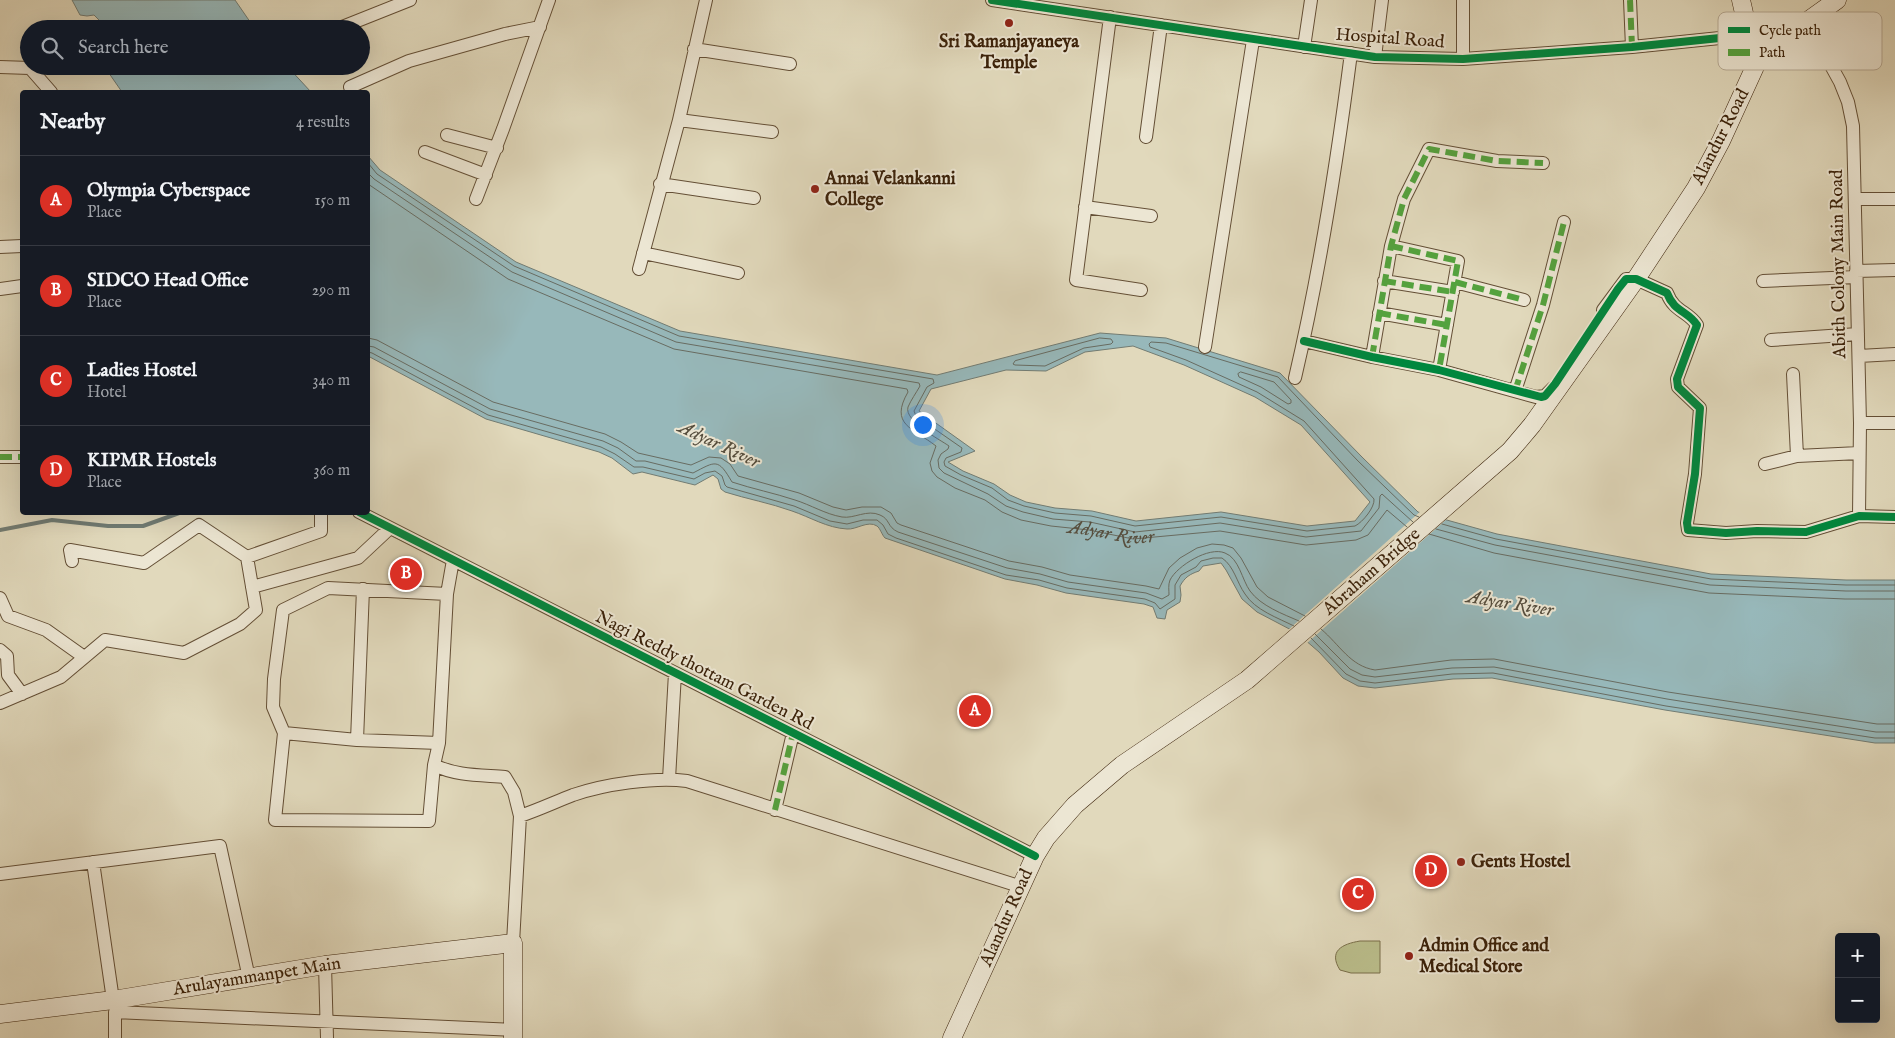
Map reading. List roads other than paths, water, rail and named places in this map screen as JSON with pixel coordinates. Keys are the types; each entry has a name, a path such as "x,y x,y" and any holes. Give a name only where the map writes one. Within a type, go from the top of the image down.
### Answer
{"main road":[{"name":"Alandur Road","path":"1821,12 1837,0"},
{"name":"Alandur Road","path":"1625,294 1696,188 1721,141 1753,70"},
{"name":"Abraham Bridge","path":"1075,805 1122,765 1247,680 1500,462 1532,425 1625,294"},
{"name":"Alandur Road","path":"952,1038 1035,856 1046,838 1075,805"},
{"name":"Arulayammanpet Main","path":"0,1014 114,1006 249,978 325,965 513,943"},
{"path":"513,943 513,1034"}],"street":[{"path":"360,20 410,0"},
{"path":"476,199 497,148 549,0"},
{"path":"639,269 678,120 706,0"},
{"name":"Hospital Road","path":"992,0 1253,40 1375,56 1463,59 1632,48 1718,39"},
{"path":"1304,47 1311,0"},
{"path":"1375,56 1382,0"},
{"path":"1463,59 1464,0"},
{"path":"1630,0 1632,48"},
{"path":"1110,17 1076,280 1141,290"},
{"path":"1146,138 1161,25"},
{"path":"350,87 409,61 469,43 540,27"},
{"path":"1205,347 1253,40"},
{"path":"694,49 790,64"},
{"path":"1295,378 1304,341 1336,160 1351,53"},
{"path":"0,67 20,68"},
{"name":"Abith Colony Main Road","path":"1833,70 1848,102 1853,126 1859,356 1859,516"},
{"path":"36,75 49,90"},
{"path":"678,120 772,132"},
{"path":"447,135 497,148"},
{"path":"1372,357 1391,246 1404,199 1429,149 1497,160 1543,163"},
{"path":"425,152 486,175"},
{"path":"660,184 754,198"},
{"path":"1856,200 1895,198"},
{"path":"1085,207 1151,216"},
{"path":"1514,391 1543,305 1564,222"},
{"path":"0,248 20,246"},
{"path":"1391,246 1458,261 1439,370"},
{"path":"643,254 738,273"},
{"path":"1764,281 1895,270"},
{"path":"1304,341 1439,370 1536,397 1545,396 1618,289 1626,279 1636,278 1667,293 1671,304 1694,320 1696,325 1677,379 1678,387 1700,408 1695,474 1687,523 1688,530 1726,533 1757,531 1806,532 1859,516 1895,517"},
{"path":"1384,281 1454,287 1524,300"},
{"path":"0,289 20,286"},
{"path":"1379,314 1447,325"},
{"path":"1771,340 1858,334"},
{"path":"1859,356 1895,354"},
{"path":"1793,374 1797,456"},
{"path":"1860,423 1895,422"},
{"path":"1765,464 1797,456 1859,453"},
{"path":"0,457 20,457"},
{"path":"247,557 321,531 322,515"},
{"name":"Nagi Reddy thottam Garden Rd","path":"365,515 1035,856"},
{"path":"0,703 61,677 105,640 184,652 240,624 256,610 247,557 199,525 144,563 70,550 72,561"},
{"path":"252,587 358,558 390,528"},
{"path":"447,594 328,588 283,610 274,679 273,707 284,733 275,820 429,822 434,765 439,743 447,594 453,560"},
{"path":"357,740 363,589"},
{"path":"0,598 4,618 46,630 84,657"},
{"path":"0,650 7,656 8,675 22,694"},
{"path":"669,779 675,673"},
{"path":"284,733 357,740 439,743"},
{"path":"775,810 793,733"},
{"path":"434,765 449,772 505,777 514,792 520,816 513,943"},
{"path":"520,816 574,795 599,788 669,779 687,781 1022,887"},
{"path":"0,874 220,846 249,978"},
{"path":"93,862 114,1006 115,1038"},
{"path":"325,965 327,1038"},
{"path":"114,1006 513,1034"}],"water":[{"path":"72,0 235,0 249,20 99,20 94,15 80,15"},
{"path":"110,75 295,75 309,90 121,90"},
{"name":"Adyar River","path":"370,158 380,170 516,262 680,331 937,375 1100,333 1166,338 1280,373 1418,512 1497,534 1711,574 1846,580 1895,580 1895,743 1875,743 1665,710 1492,678 1453,679 1375,688 1358,686 1343,678 1319,652 1297,633 1257,612 1242,599 1221,563 1203,566 1199,571 1186,578 1180,586 1180,602 1167,610 1165,619 1157,618 1153,607 1144,604 1066,593 1005,579 885,538 878,527 873,524 847,529 840,528 784,508 725,492 721,489 718,479 713,475 695,485 642,472 633,474 612,458 599,452 486,419 370,357","holes":["1133,346 1184,365 1255,397 1301,425 1370,502 1355,521 1307,526 1221,512 1136,521 1092,511 1055,508 1026,502 948,462 975,451 919,411 931,389 1006,370 1046,371 1085,352"]}],"waterway":[{"path":"0,530 52,520 108,526 143,526 174,515"}],"place":[{"name":"Sri Ramanjayaneya Temple","path":"1009,23"},
{"name":"Annai Velankanni College","path":"815,189"},
{"name":"SIDCO Head Office","path":"406,574"},
{"name":"Olympia Cyberspace","path":"975,711"},
{"name":"Gents Hostel","path":"1461,862"},
{"name":"KIPMR Hostels","path":"1431,871"},
{"name":"Ladies Hostel","path":"1358,894"},
{"name":"Admin Office and Medical Store","path":"1409,956"}]}
